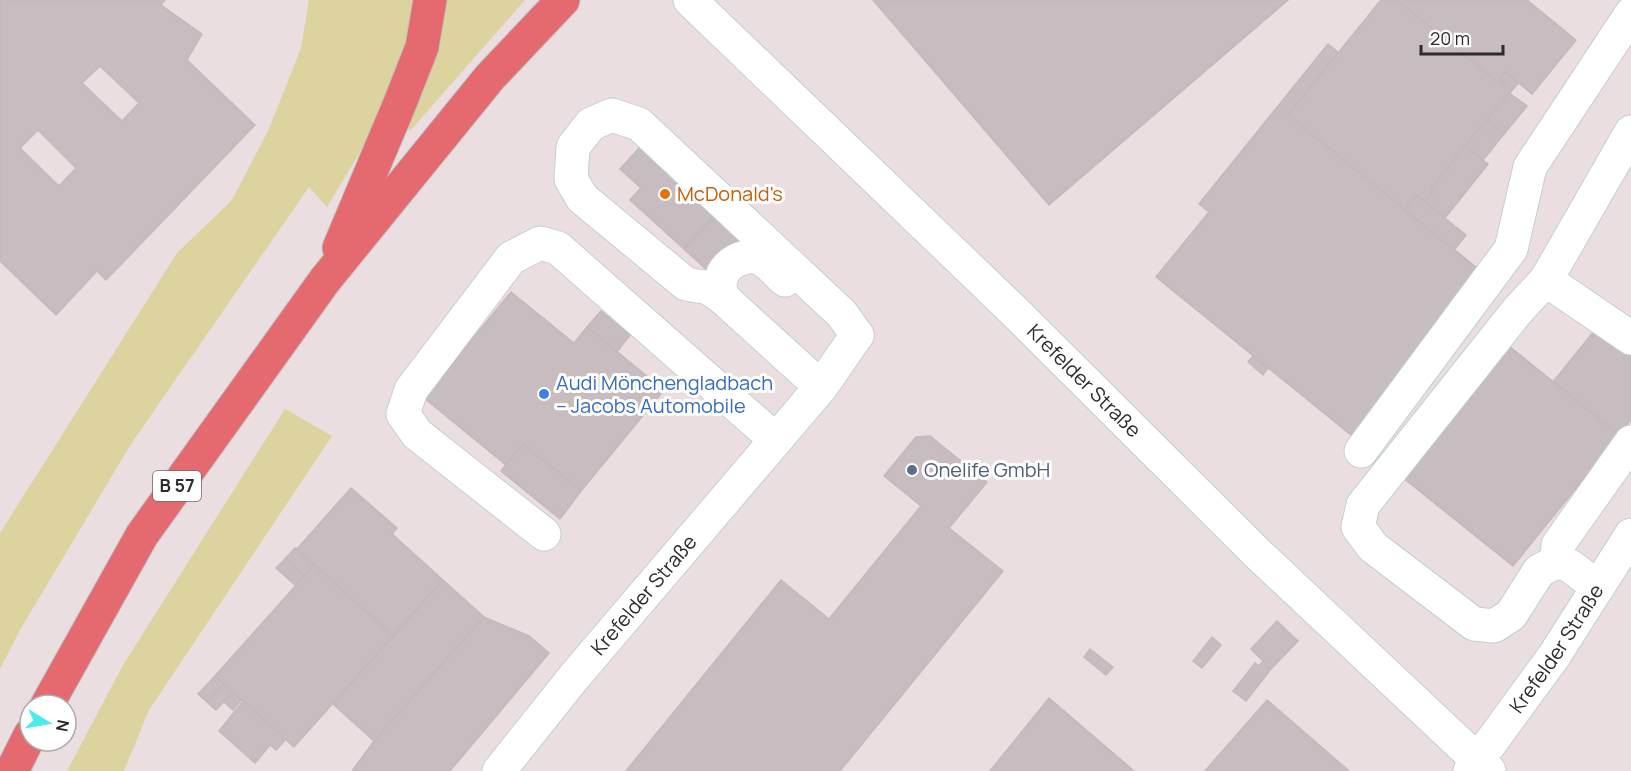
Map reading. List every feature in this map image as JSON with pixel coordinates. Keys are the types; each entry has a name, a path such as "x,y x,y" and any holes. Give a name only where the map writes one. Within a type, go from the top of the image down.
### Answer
{"main road":[{"path":"325,280 422,46 430,0"},
{"name":"B 57","path":"53,693 142,535 325,280 489,77 563,0"},
{"path":"12,771 21,753"}],"street":[{"name":"Krefelder Straße","path":"690,0 1013,310 1257,553 1479,768 1631,535"},
{"path":"1361,451 1510,249 1530,167 1631,14"},
{"path":"821,387 723,298 709,288 686,284 582,198 571,179 573,147 591,124 612,115 639,124 842,314 857,335"},
{"path":"1557,561 1539,571 1510,615 1494,626 1474,624 1373,547 1358,526 1363,505 1518,310 1546,280 1631,132"},
{"path":"544,534 417,434 403,414 411,390 511,258 540,243 558,248 776,440"},
{"path":"723,298 720,286 721,277 729,266 740,258 752,257 763,260 834,324 857,335"},
{"path":"1546,280 1631,338"},
{"name":"Krefelder Straße","path":"499,771 574,677 821,387 857,335"},
{"path":"1557,561 1558,545 1631,442"},
{"path":"1557,561 1570,566 1598,587"}],"shaded area":[{"path":"309,0 525,0 410,131 408,127 384,112 327,207 309,187 131,444 20,630 0,669 0,533 177,253 232,200 268,131 301,48"},
{"path":"285,409 332,436 149,710 124,771 67,771 123,665"}],"building":[{"path":"0,0 165,0 161,5 202,34 187,60 255,125 106,280 97,271 56,315 0,261","holes":["100,66 139,103 122,121 82,83","38,130 76,168 59,186 20,148"]},
{"path":"873,0 1288,0 1049,205"},
{"path":"1381,0 1397,0 1504,87 1506,85 1499,79 1505,72 1518,83 1432,188 1425,202 1416,195 1404,210 1288,115"},
{"path":"1397,0 1527,0 1576,40 1532,94 1505,72 1499,79 1506,85 1504,87"},
{"path":"1328,44 1338,52 1288,115 1482,272 1351,435 1156,277 1209,212 1199,204"},
{"path":"1509,93 1527,106 1504,134 1486,120"},
{"path":"1486,120 1504,134 1483,160 1465,146"},
{"name":"McDonald's","path":"642,145 716,214 684,249 630,200 641,188 620,169"},
{"path":"1465,146 1488,164 1445,218 1425,202 1432,188"},
{"path":"1416,195 1466,235 1454,250 1404,210"},
{"path":"716,214 741,237 709,272 684,249"},
{"name":"Audi Mönchengladbach – Jacobs Automobile","path":"511,292 574,343 587,327 664,390 581,491 523,444 506,465 424,398"},
{"path":"601,311 630,335 617,352 587,327"},
{"path":"1599,325 1631,352 1631,420 1619,435 1553,382"},
{"path":"1504,342 1619,435 1513,566 1397,473"},
{"path":"1253,356 1268,368 1263,375 1248,362"},
{"path":"930,436 987,482 949,528 1003,571 840,771 626,771 781,580 829,619 921,506 884,476 916,437"},
{"path":"523,444 581,491 560,519 501,471"},
{"path":"351,488 397,528 392,534 443,580 393,636 297,549"},
{"path":"295,548 314,565 304,576 285,559"},
{"path":"285,559 304,576 296,586 276,568"},
{"path":"314,565 393,636 294,747 215,676"},
{"path":"443,580 484,617 374,741 333,704"},
{"path":"484,617 529,636 549,653 450,771 352,771 374,741"},
{"path":"1277,621 1298,641 1271,669 1251,649"},
{"path":"1212,637 1221,645 1202,668 1193,661"},
{"path":"1090,649 1113,667 1106,675 1084,657"},
{"path":"1263,661 1271,669 1246,701 1233,691 1255,663 1259,666"},
{"path":"215,676 224,684 207,702 198,694"},
{"path":"224,684 233,692 216,710 207,702"},
{"path":"232,692 241,700 233,710 224,702"},
{"path":"1049,698 1134,771 990,771"},
{"path":"1267,700 1349,771 1205,771"},
{"path":"243,701 286,739 276,750 270,745 255,763 219,731"}],"place":[{"name":"McDonald's","path":"665,194"},
{"name":"Audi Mönchengladbach – Jacobs Automobile","path":"544,394"},
{"name":"Onelife GmbH","path":"912,470"}]}
